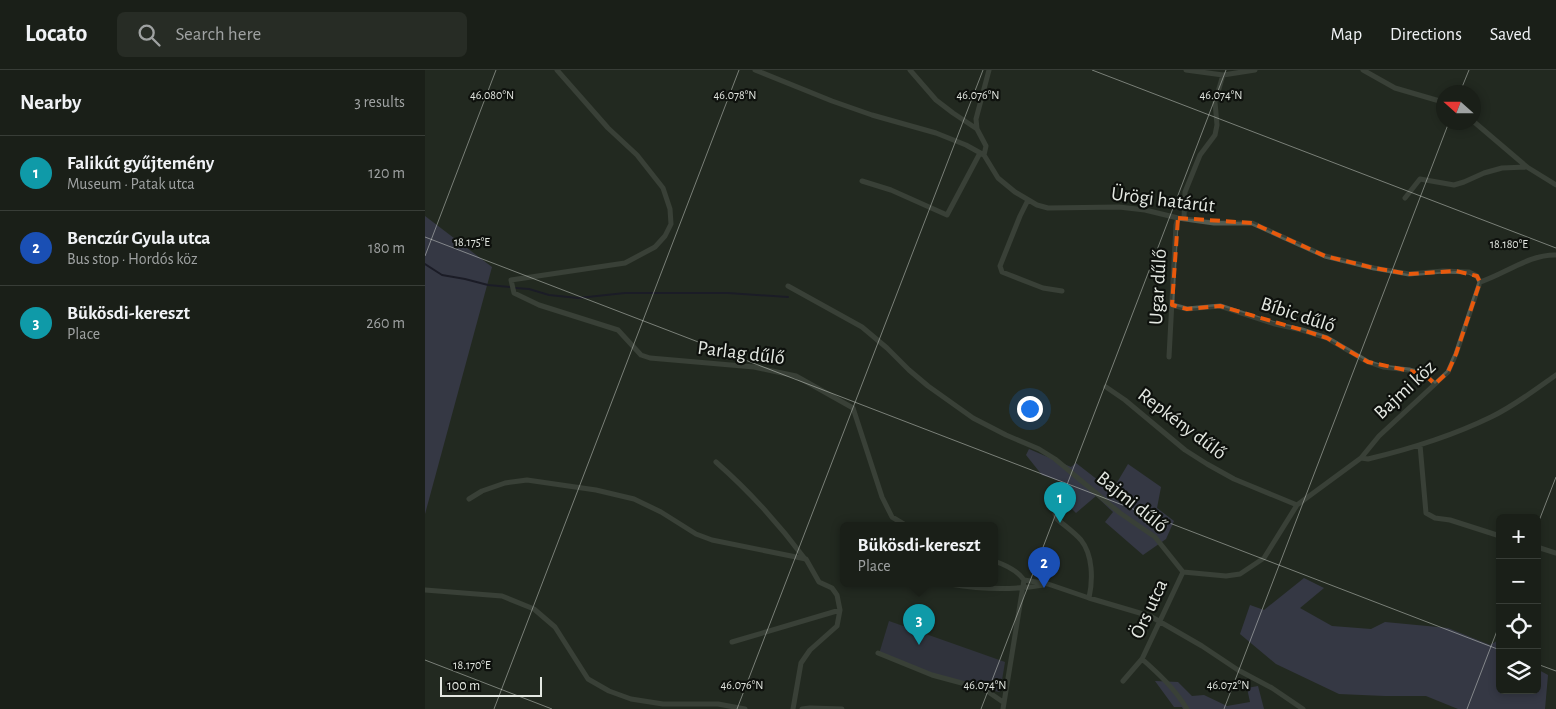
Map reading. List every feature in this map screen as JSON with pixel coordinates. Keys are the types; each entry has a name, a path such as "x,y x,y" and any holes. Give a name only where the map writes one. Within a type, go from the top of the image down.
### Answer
{"street":[{"name":"Parlag dűlő","path":"557,70 608,128 637,155 663,188 670,209 671,224 665,236 655,247 625,263 511,280 514,292 539,305 618,330 641,355 650,358 755,367 797,376 853,408 882,498 892,517 900,522"},
{"path":"755,70 794,87 872,116 935,133 966,145 982,154"},
{"path":"910,70 915,72 936,100 977,128"},
{"path":"862,181 891,190 947,214 987,146 977,128 976,119 989,70"},
{"path":"1186,70 1223,75 1255,70"},
{"path":"1363,70 1395,88 1436,100"},
{"name":"Ugar dűlő","path":"1169,357 1176,225 1181,218 1185,192 1200,155 1215,135 1217,125 1215,102 1223,75"},
{"path":"1481,128 1527,167 1556,185"},
{"name":"Ürögi határút","path":"982,154 998,178 1015,192 1037,205 1048,208 1119,207 1214,223 1252,223 1325,256 1409,274 1443,271 1469,272 1477,276 1480,282"},
{"path":"1405,198 1420,179 1454,185 1502,168 1527,167"},
{"path":"1028,200 999,266 1002,272 1043,288 1062,291"},
{"path":"1480,282 1541,256 1556,255"},
{"name":"Bajmi köz","path":"1361,458 1379,436 1448,372 1480,282"},
{"name":"Bajmi dűlő","path":"788,286 862,327 921,381 973,418 1039,449 1055,459 1120,514 1155,537 1183,572"},
{"name":"Bíbic dűlő","path":"1172,305 1187,309 1220,306 1275,324 1301,330 1327,338 1368,362 1383,367 1424,374 1435,384"},
{"path":"1183,572 1226,576 1240,574 1265,558 1297,505 1361,458 1368,459 1420,445 1492,416 1556,375"},
{"name":"Repkény dűlő","path":"1106,387 1125,400 1185,450 1207,464 1234,480 1297,505"},
{"path":"1420,445 1426,513 1435,518 1450,520 1496,535"},
{"path":"716,462 734,478 785,533 806,559 819,582 832,588 837,595 840,610 837,626 810,650 801,663 793,709"},
{"path":"469,499 482,491 505,483 527,480 596,490 634,498 696,534 712,540 806,559"},
{"path":"1055,514 1057,519 1081,541 1088,556 1092,587 1089,598"},
{"path":"1541,548 1556,553"},
{"path":"998,562 1023,577 1150,616 1202,646 1237,670 1272,688 1303,709"},
{"name":"Örs utca","path":"1123,681 1142,659 1183,572"},
{"path":"1003,709 1024,588 1023,577"},
{"path":"968,587 1024,588 1048,584"},
{"path":"425,590 502,596 534,609 555,627 588,679 609,691 631,699 663,704 718,704 745,709"},
{"path":"732,642 840,610"},
{"path":"878,653 932,675 984,689 1003,702"},
{"name":"Örs utca","path":"1142,659 1179,695 1187,709"},
{"path":"802,709 842,709"}],"highlighted area":[{"path":"1178,218 1252,223 1325,256 1374,268 1409,274 1456,271 1477,276 1480,282 1456,354 1448,372 1435,384 1424,374 1368,362 1327,338 1302,330 1220,306 1187,309 1172,305"}],"shaded area":[{"path":"425,216 492,267 425,514"},
{"path":"1029,449 1071,467 1076,463 1112,491 1128,464 1161,487 1157,508 1174,521 1166,539 1143,555 1105,522 1113,512 1096,496 1076,513 1059,496 1068,484 1042,475 1026,455"},
{"path":"1304,578 1324,588 1300,608 1332,626 1371,629 1385,622 1448,628 1490,645 1496,641 1496,694 1541,694 1541,671 1548,675 1545,709 1458,709 1426,696 1339,694 1276,664 1240,634 1250,605 1264,610"},
{"path":"889,621 1005,662 1000,692 961,685 879,654"},
{"path":"1155,681 1178,682 1192,696 1204,695 1227,706 1250,702 1247,688 1258,686 1264,709 1183,709 1182,707 1174,707"}],"waterway":[{"path":"425,264 442,275 488,285 511,287"},
{"path":"515,288 529,289 549,295 578,298 625,293 728,293 788,297"}],"place":[{"name":"Falikút gyűjtemény","path":"1060,523"},
{"name":"Benczúr Gyula utca","path":"1044,588"},
{"name":"Bükösdi-kereszt","path":"919,645"}]}
